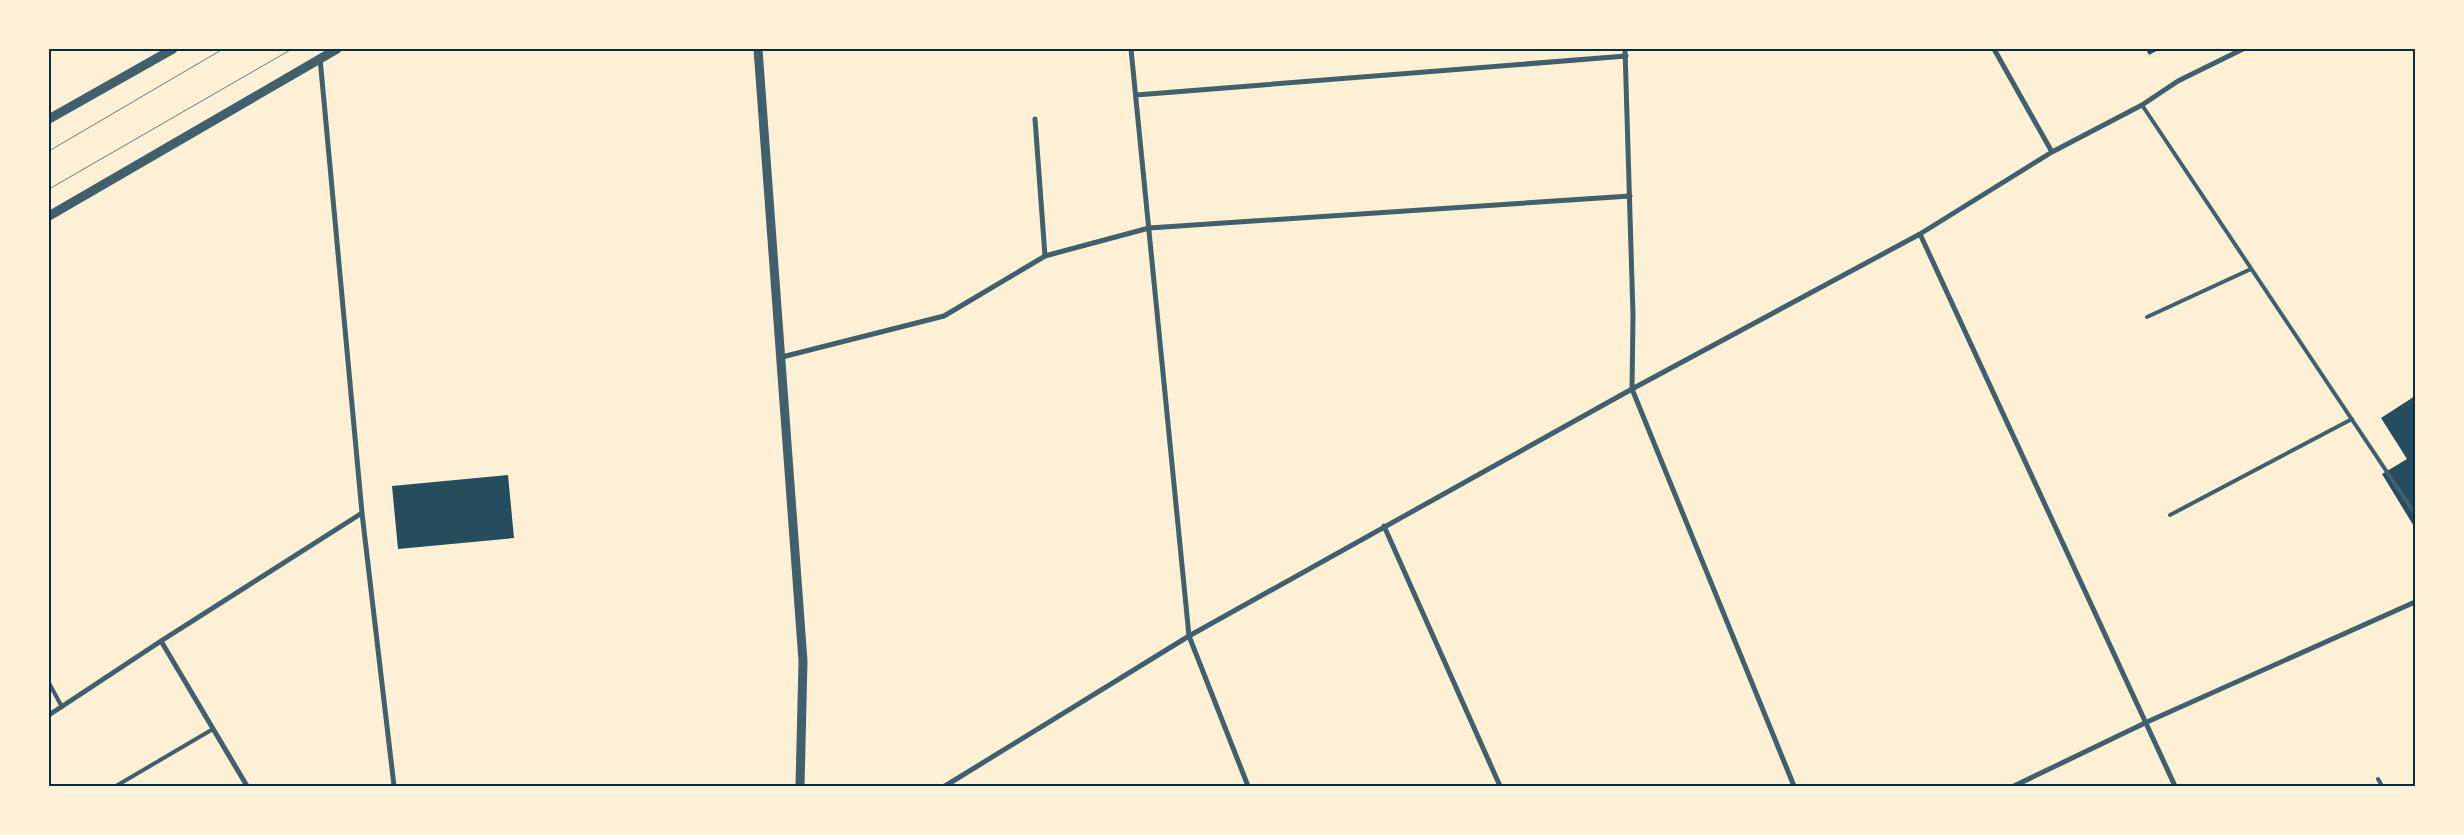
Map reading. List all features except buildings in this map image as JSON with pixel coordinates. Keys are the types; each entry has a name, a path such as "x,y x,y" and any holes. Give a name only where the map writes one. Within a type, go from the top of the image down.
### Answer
{"street":[{"path":"49,119 173,49"},
{"path":"49,216 337,49"},
{"path":"758,49 803,662 800,786"},
{"path":"1131,49 1189,636 1248,786"},
{"path":"1626,49 1633,316 1632,389 1794,786"},
{"path":"1994,49 2052,152"},
{"path":"945,786 1189,636 1632,389 1920,234 2052,152 2142,105 2178,81 2243,49"},
{"path":"1136,94 1626,56"},
{"path":"320,58 362,512 394,786"},
{"path":"1035,119 1045,256"},
{"path":"782,357 944,316 1045,256 1149,228 1630,196"},
{"path":"1920,234 2175,786"},
{"path":"49,715 362,512"},
{"path":"1384,526 1500,786"},
{"path":"2014,786 2147,722 2415,602"},
{"path":"161,641 247,786"}],"lane":[{"path":"2142,105 2415,514"},
{"path":"2147,317 2251,269"},
{"path":"2170,515 2352,419"},
{"path":"49,683 62,707"},
{"path":"116,786 214,730"},
{"path":"2378,779 2382,786"}],"tram line":[{"path":"49,151 223,49"},
{"path":"49,189 292,49"}]}
